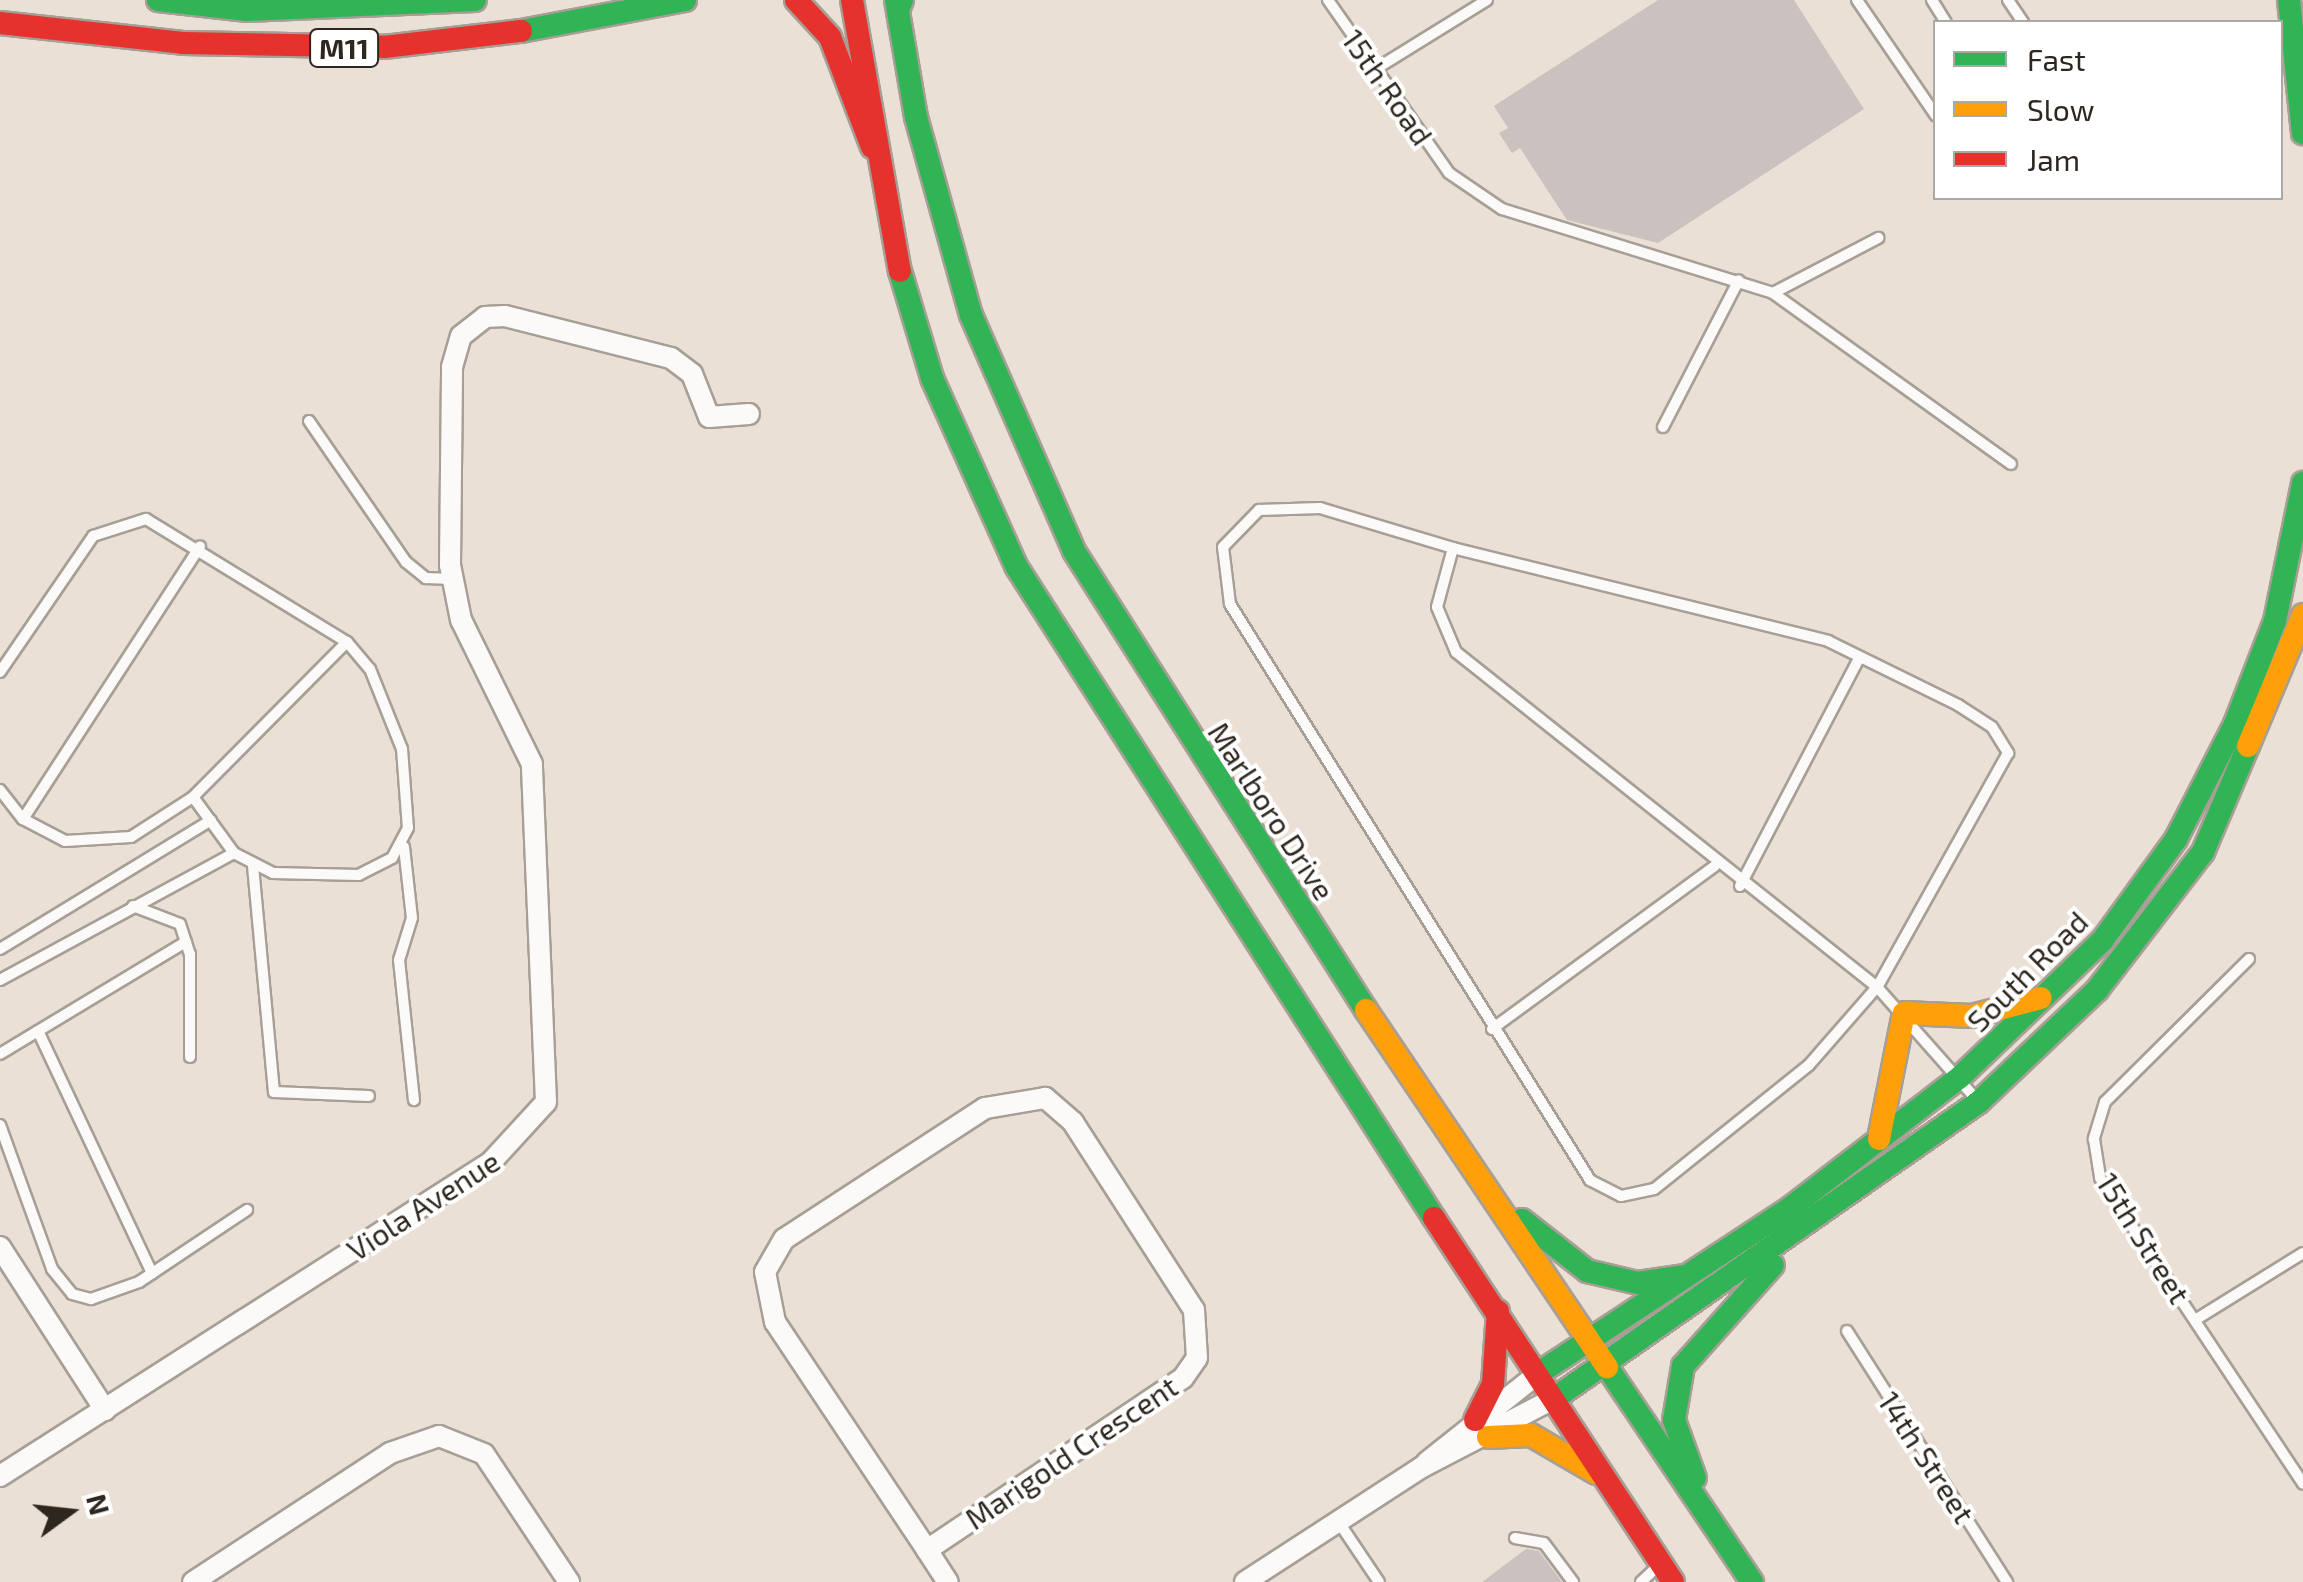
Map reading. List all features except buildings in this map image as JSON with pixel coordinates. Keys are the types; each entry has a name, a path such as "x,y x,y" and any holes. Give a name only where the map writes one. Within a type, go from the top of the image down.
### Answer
{"main road":[{"name":"M11","path":"158,0 247,10 474,0"},
{"name":"M11","path":"0,23 183,43 384,47 539,30 685,0"},
{"path":"796,0 830,37 872,147 932,378 1016,566 1146,781 1667,1572"},
{"path":"852,0 872,147"},
{"path":"2289,0 2303,133"},
{"name":"Marlboro Drive","path":"899,4 920,136 971,315 1066,536 1196,750 1604,1370 1752,1582"},
{"name":"South Road","path":"1539,1373 1695,1274 1879,1139 1960,1077 2054,994 2150,880 2197,802 2252,683 2295,566 2303,482"},
{"name":"South Road","path":"1555,1398 1604,1370 1778,1252 1979,1102 2152,929 2203,852 2263,727 2303,615"},
{"path":"2263,727 2297,696"},
{"path":"1879,1139 1904,1013 1972,1016 2054,994"},
{"path":"1480,1179 1587,1272 1638,1283 1695,1274"},
{"path":"1720,1535 1680,1442 1675,1394 1690,1353 1761,1286 1778,1252"},
{"path":"1498,1311 1493,1384 1482,1428 1531,1435 1610,1484"}],"street":[{"path":"452,579 452,367 460,336 485,316 680,361 710,417 749,414"},
{"name":"Viola Avenue","path":"0,1476 492,1162 538,1118 550,1086 532,764 461,620 452,579"},
{"name":"Marigold Crescent","path":"927,1550 1183,1378 1197,1358 1194,1310 1073,1122 1044,1098 985,1108 784,1239 765,1272 775,1322 948,1582"},
{"path":"0,1246 105,1410"},
{"path":"1482,1428 1539,1373"},
{"path":"1245,1582 1482,1428 1555,1398"},
{"path":"203,1579 390,1453 439,1436 484,1454 569,1582"}],"lane":[{"name":"15th Road","path":"1328,0 1449,173 1502,209 1773,293 2012,464"},
{"path":"1374,70 1487,0"},
{"path":"1857,0 1933,112"},
{"path":"1773,293 1878,238"},
{"path":"1663,427 1740,280"},
{"path":"309,422 406,562 426,578 452,579"},
{"path":"1276,503 1796,631 1859,658 1992,727 2008,753 1877,987 1768,1100 1673,1177 1634,1196 1590,1180 1492,1030 1230,604 1221,564 1231,534 1276,503"},
{"path":"0,672 93,536 146,519 200,546 346,642 396,720 412,918 399,960 414,1100"},
{"path":"23,818 200,546"},
{"path":"1453,548 1437,607 1446,640 1740,886 1877,987 1979,1102"},
{"path":"0,790 23,818 64,840 110,843 194,797 346,642"},
{"path":"1740,886 1859,658"},
{"path":"194,797 234,853 254,866 359,875 404,847"},
{"path":"0,950 210,820"},
{"path":"0,980 234,853"},
{"path":"254,866 274,1092 369,1096"},
{"path":"1492,1030 1716,866"},
{"path":"132,906 172,913 186,942 190,1057"},
{"path":"0,1054 186,942"},
{"name":"15th Street","path":"2249,959 2105,1102 2094,1139 2100,1178 2303,1484"},
{"path":"38,1030 152,1273"},
{"path":"0,1125 52,1270 72,1294 91,1300 152,1273 247,1210"},
{"path":"2195,1320 2303,1253"},
{"name":"14th Street","path":"1846,1331 2007,1582"},
{"path":"1338,1520 1379,1582"},
{"path":"1515,1538 1538,1539 1574,1582"},
{"path":"1642,1582 1667,1572"}],"traffic: fast":[{"path":"158,0 247,10 475,0"},
{"path":"521,31 685,0"},
{"path":"896,0 916,117 971,315 1074,551 1366,1010"},
{"path":"898,10 902,0"},
{"path":"2289,0 2303,133"},
{"path":"900,271 932,378 1016,566 1434,1218"},
{"path":"1539,1373 1790,1208 1960,1077 2102,941 2176,839 2235,724 2275,621 2303,483"},
{"path":"1555,1398 1979,1102 2097,990 2203,852 2248,746"},
{"path":"1522,1220 1587,1271 1638,1283 1685,1276"},
{"path":"1695,1478 1674,1420 1683,1366 1773,1265"},
{"path":"1607,1367 1752,1582"}],"traffic: slow":[{"path":"2248,746 2303,615"},
{"path":"1879,1139 1904,1013 1972,1016 2041,998"},
{"path":"1366,1010 1607,1367"},
{"path":"1488,1437 1531,1435 1596,1473"}],"traffic: jam":[{"path":"796,0 830,37 872,147"},
{"path":"852,0 900,271"},
{"path":"0,23 183,43 384,47 521,31"},
{"path":"1434,1218 1673,1582"},
{"path":"1475,1420 1493,1384 1498,1311"}]}
